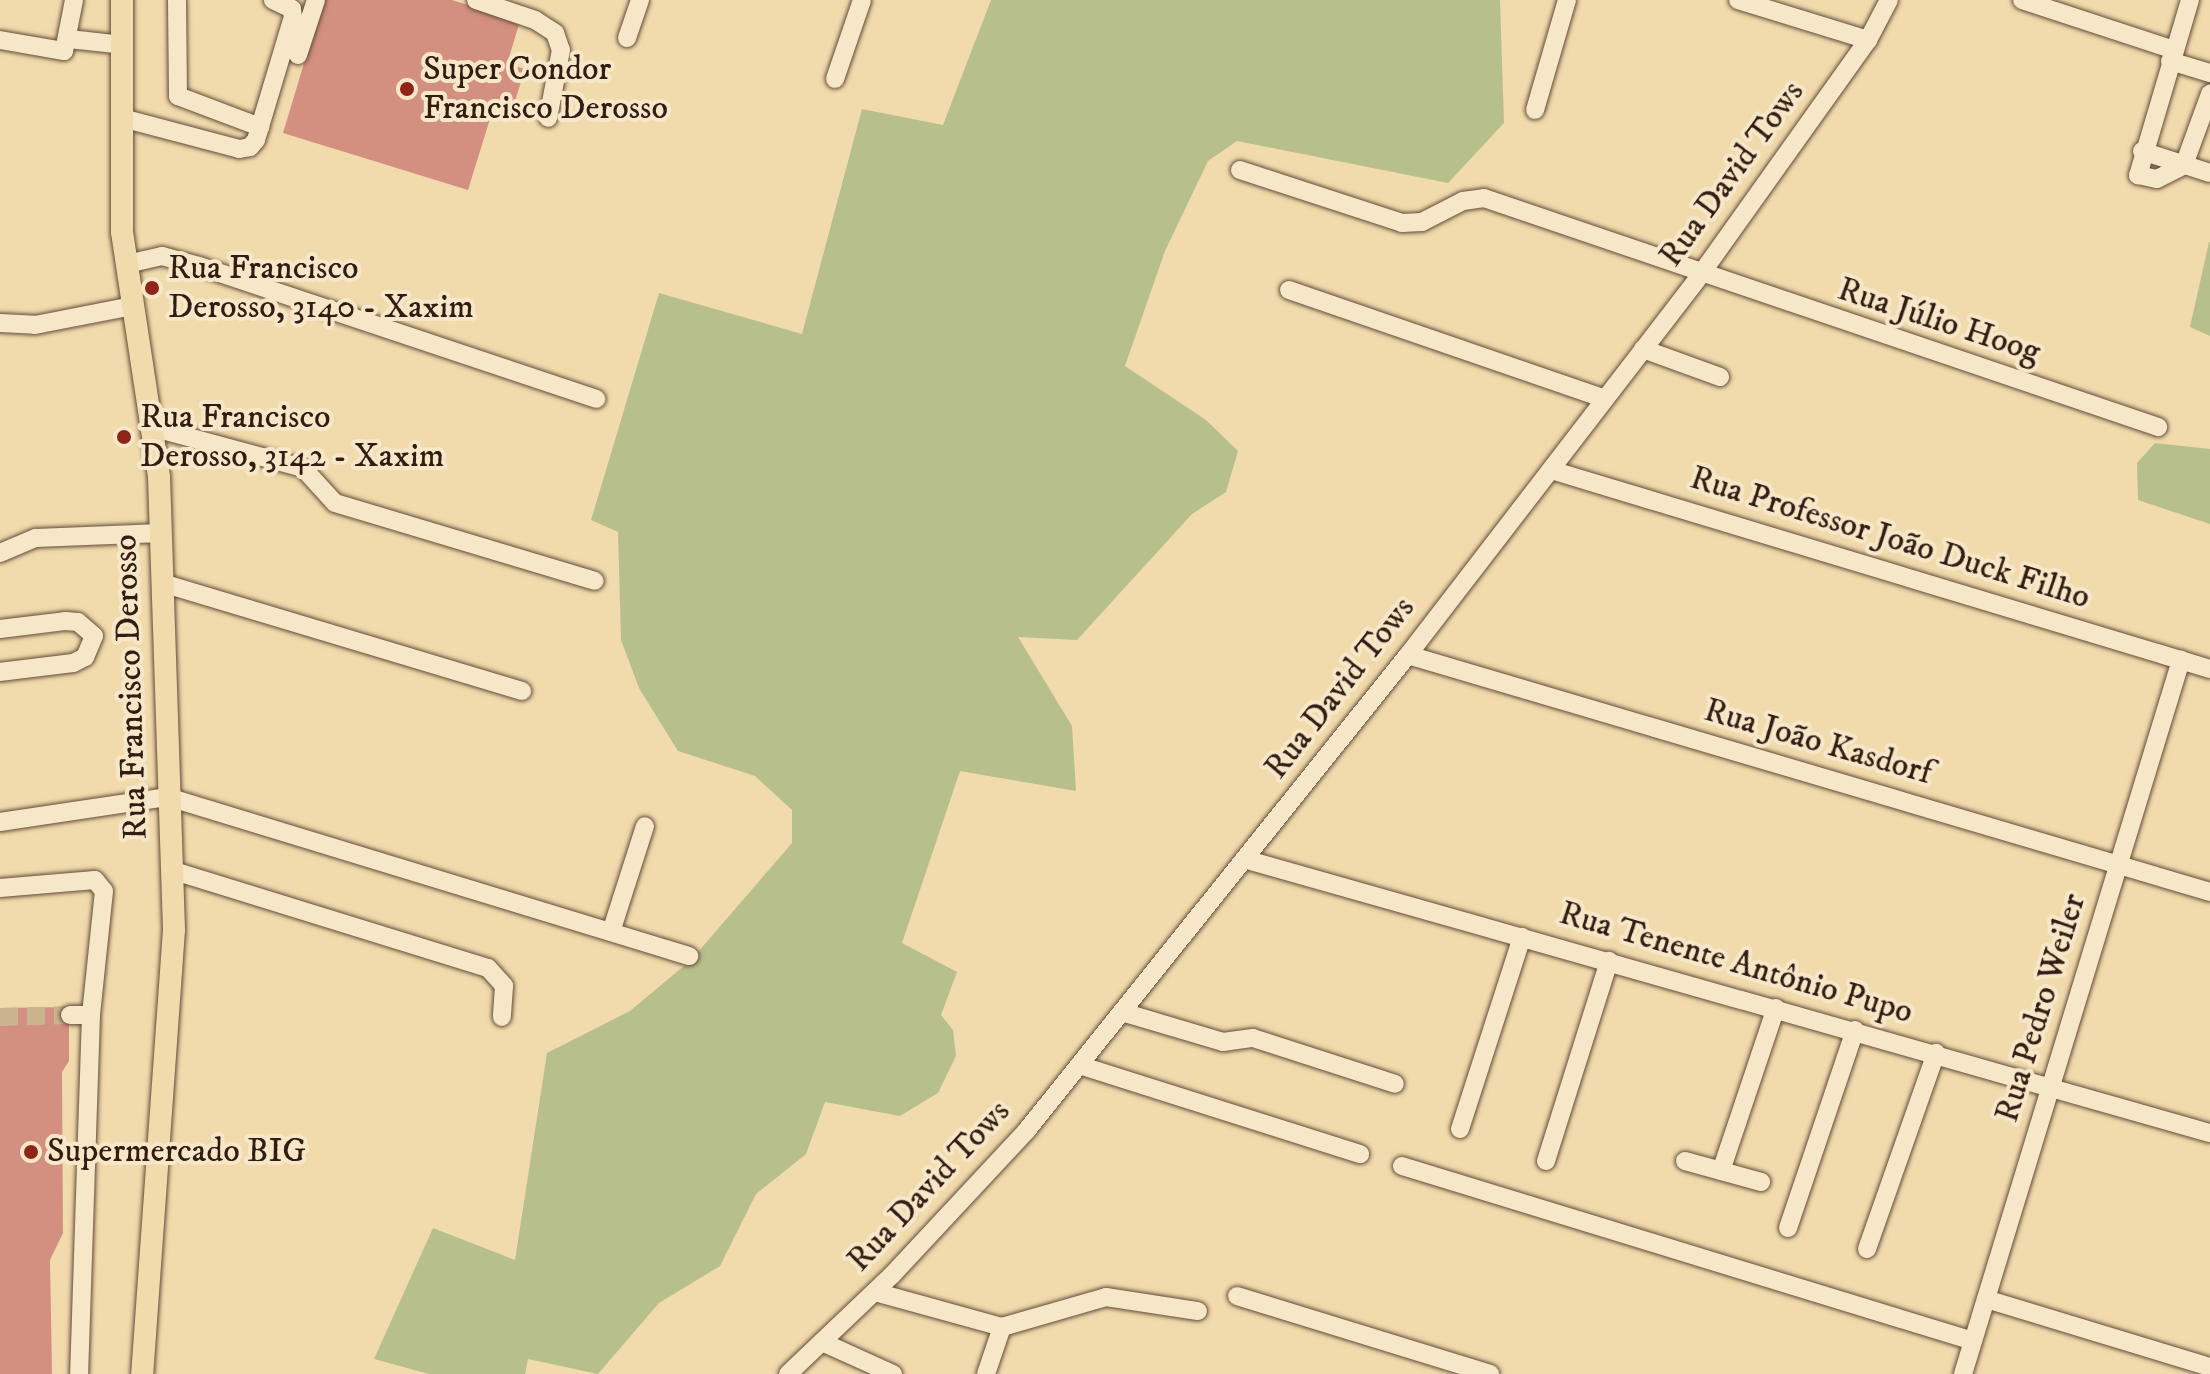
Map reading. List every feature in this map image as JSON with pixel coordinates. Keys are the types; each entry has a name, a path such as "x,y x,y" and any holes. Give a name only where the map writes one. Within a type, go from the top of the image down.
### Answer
{"main road":[{"name":"Rua Francisco Derosso","path":"122,0 127,264 151,427 161,533 174,930 142,1374"}],"street":[{"path":"0,40 60,52 69,39 74,0"},
{"path":"177,0 178,96 260,127"},
{"path":"122,118 239,149 256,140 293,17 292,9 273,0"},
{"path":"298,55 316,0"},
{"path":"476,0 535,20 555,33 561,50 548,118"},
{"path":"627,38 640,0"},
{"path":"835,79 862,0"},
{"path":"1535,110 1567,0"},
{"path":"1738,0 1868,40"},
{"name":"Rua David Tows","path":"788,1374 875,1292 1027,1130 1122,1012 1408,655 1701,274 1868,40 1889,0"},
{"path":"2022,0 2172,55 2210,73"},
{"path":"2190,0 2136,171 2143,179 2163,177 2184,165 2210,94"},
{"path":"69,39 123,45"},
{"path":"2142,151 2210,173"},
{"name":"Rua Júlio Hoog","path":"1240,170 1402,223 1422,222 1463,201 1484,198 2158,427"},
{"path":"127,264 162,256 187,263 596,399"},
{"path":"1289,290 1605,399"},
{"path":"0,323 35,325 133,306"},
{"path":"1643,349 1720,377"},
{"path":"151,427 303,468 335,503 595,581"},
{"name":"Rua Professor João Duck Filho","path":"1551,470 2210,669"},
{"path":"0,553 36,538 161,533"},
{"path":"162,583 522,691"},
{"path":"0,629 65,621 86,627 94,636 85,657 73,663 0,672"},
{"name":"Rua João Kasdorf","path":"1408,655 2210,892"},
{"name":"Rua Pedro Weiler","path":"1963,1374 2181,660"},
{"path":"0,822 168,797 689,956"},
{"path":"611,932 645,826"},
{"name":"Rua Tenente Antônio Pupo","path":"1244,859 2051,1085 2210,1133"},
{"path":"171,870 488,968 504,986 502,1017"},
{"path":"0,888 95,880 102,887 91,1015 79,1374"},
{"path":"1460,1129 1522,937"},
{"path":"1546,1161 1609,961"},
{"path":"1721,1171 1776,1008"},
{"path":"1122,1012 1223,1042 1253,1038 1395,1084"},
{"path":"70,1015 91,1015"},
{"path":"1788,1228 1855,1030"},
{"path":"1867,1249 1936,1053"},
{"path":"1079,1065 1360,1154"},
{"path":"1685,1161 1761,1182"},
{"path":"1402,1166 1973,1341"},
{"path":"875,1292 1002,1327 1106,1297 1198,1311"},
{"path":"1237,1296 1490,1374"},
{"path":"1986,1299 2210,1367"},
{"path":"986,1374 1002,1327"},
{"path":"822,1342 893,1374"}],"green space":[{"path":"991,0 1500,0 1504,123 1448,183 1237,141 1208,161 1165,251 1125,366 1206,420 1238,451 1226,492 1192,514 1077,640 1018,637 1072,726 1076,791 960,771 902,943 957,972 941,1015 953,1030 956,1056 938,1093 900,1116 825,1102 806,1154 756,1194 720,1266 659,1303 598,1374 528,1359 525,1374 429,1374 374,1359 433,1228 515,1260 547,1053 630,1011 691,960 792,843 792,810 755,776 678,751 639,688 621,640 618,532 591,520 659,293 802,334 862,109 943,125"},
{"path":"2210,242 2210,336 2190,327"},
{"path":"2155,443 2210,449 2210,524 2138,500 2137,463"}],"building":[{"name":"Super Condor Francisco Derosso","path":"323,0 452,0 520,21 507,64 525,69 511,114 493,109 468,190 283,133"},
{"name":"Supermercado BIG","path":"69,1007 69,1061 62,1072 63,1233 50,1260 52,1374 0,1374 0,1008"}],"tunnel":[{"path":"0,1017 70,1015"}],"place":[{"name":"Super Condor Francisco Derosso","path":"407,89"},
{"name":"Rua Francisco Derosso, 3140 - Xaxim","path":"152,288"},
{"name":"Rua Francisco Derosso, 3142 - Xaxim","path":"124,437"},
{"name":"Supermercado BIG","path":"31,1152"}]}
